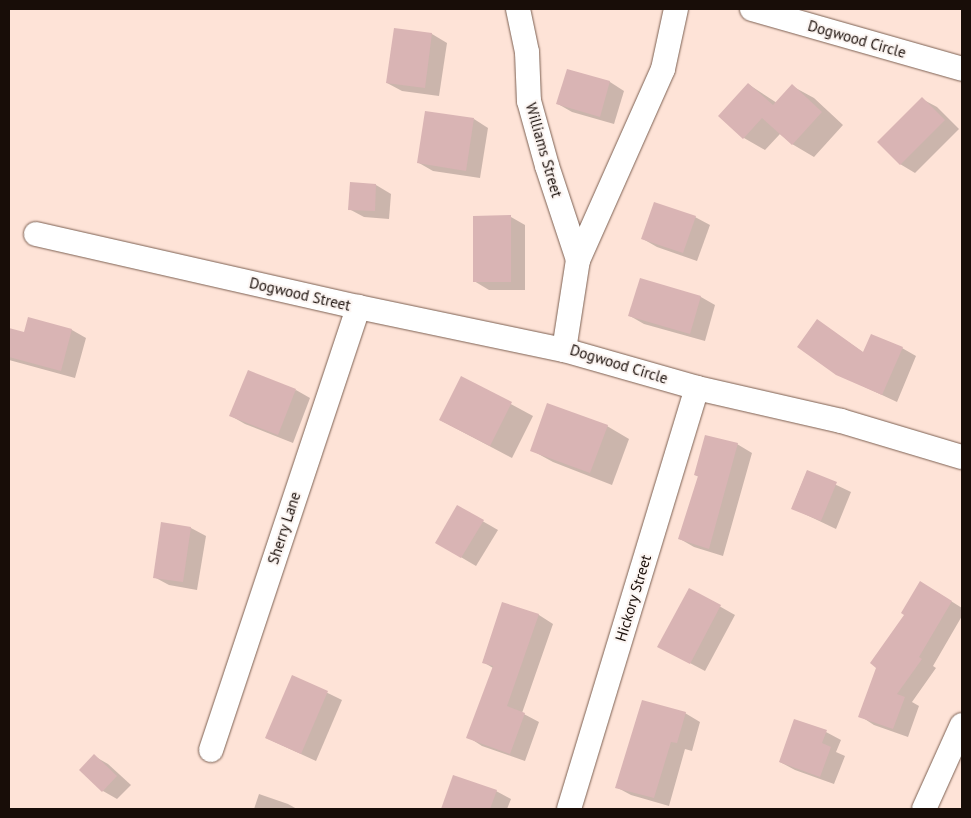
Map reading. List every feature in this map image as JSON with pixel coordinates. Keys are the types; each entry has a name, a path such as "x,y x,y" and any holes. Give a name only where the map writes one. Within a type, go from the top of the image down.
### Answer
{"street":[{"name":"Williams Street","path":"518,9 527,52 528,101 578,260"},
{"name":"Dogwood Circle","path":"676,9 663,69 578,260 564,350 697,388 841,421 962,457"},
{"name":"Dogwood Circle","path":"752,9 962,69"},
{"name":"Dogwood Street","path":"36,234 358,307 564,350"},
{"name":"Sherry Lane","path":"210,750 358,307"},
{"name":"Hickory Street","path":"569,809 697,388"},
{"path":"924,809 962,725"}],"building":[{"path":"394,28 432,33 425,88 386,83"},
{"path":"567,69 610,81 600,117 556,104"},
{"path":"748,83 773,105 792,84 822,112 792,145 762,118 743,139 718,116"},
{"path":"922,97 945,120 900,165 877,142"},
{"path":"425,111 474,118 466,171 417,163"},
{"path":"350,182 376,184 375,211 348,210"},
{"path":"654,202 696,216 683,253 641,239"},
{"path":"511,215 511,282 473,282 473,216"},
{"path":"640,278 701,296 690,334 628,316"},
{"path":"28,317 72,329 61,371 9,357 9,328 24,332"},
{"path":"817,319 863,352 871,334 903,347 882,395 836,375 797,347"},
{"path":"248,370 296,389 278,435 229,416"},
{"path":"461,376 512,402 490,446 439,420"},
{"path":"547,403 608,425 590,473 530,451"},
{"path":"705,435 738,443 709,549 678,539 698,476 694,475"},
{"path":"807,470 837,482 821,521 791,509"},
{"path":"457,505 484,520 461,558 435,543"},
{"path":"161,522 191,527 183,582 153,578"},
{"path":"920,581 952,601 919,657 922,659 897,694 905,697 893,729 858,717 876,668 870,663 904,615 901,613"},
{"path":"689,588 721,605 690,664 657,647"},
{"path":"502,602 539,614 507,706 525,713 510,754 466,738 493,666 482,663"},
{"path":"292,675 328,691 301,754 265,738"},
{"path":"642,700 686,712 677,743 671,742 654,798 615,788"},
{"path":"794,719 827,730 822,743 831,747 820,777 779,762"},
{"path":"94,754 117,776 102,792 79,770"},
{"path":"453,775 497,790 490,809 441,809"}]}
